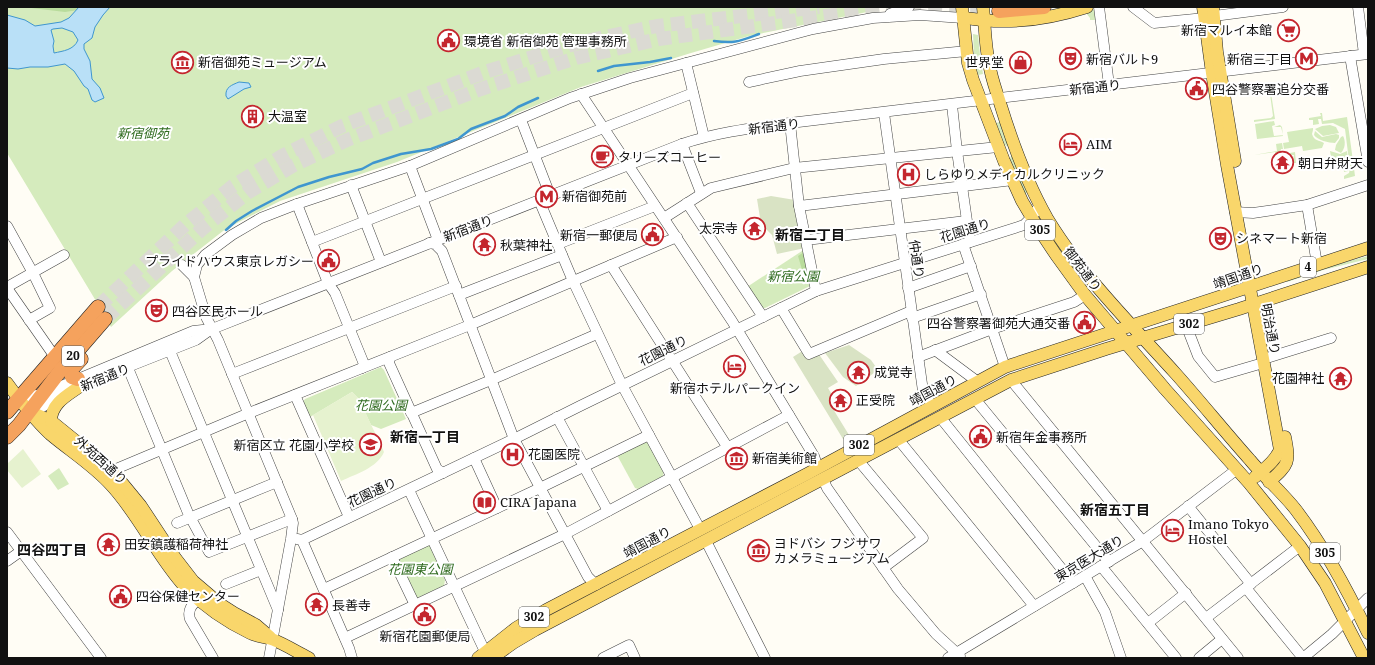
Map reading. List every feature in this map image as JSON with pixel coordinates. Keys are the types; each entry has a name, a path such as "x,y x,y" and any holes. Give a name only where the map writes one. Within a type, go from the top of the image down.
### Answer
{"highway":[{"path":"999,11 1044,7"},
{"path":"78,383 72,377 70,371 87,351 102,313"},
{"name":"20","path":"7,412 55,357 102,313"},
{"name":"20","path":"30,412 102,313"},
{"name":"新宿通り","path":"7,437 30,412"}],"main road":[{"name":"御苑通り","path":"983,7 989,65 1015,146 1040,205 1051,223 1100,290 1217,421 1269,482"},
{"path":"963,12 984,20 1003,21 1039,18 1087,7"},
{"name":"御苑通り","path":"963,12 967,51 973,80 998,147 1022,201 1056,255 1085,295 1236,470 1249,483"},
{"name":"明治通り","path":"1209,12 1216,73 1256,303 1288,455 1285,467 1269,482"},
{"name":"靖国通り","path":"486,656 706,541 932,406 1005,367 1368,248"},
{"name":"靖国通り","path":"486,656 516,628 546,610 700,530 821,473 858,460 1011,380 1368,267"},
{"name":"明治通り","path":"1249,483 1276,458 1280,450 1267,360"},
{"name":"外苑西通り","path":"7,383 18,399 46,430 111,484 133,512 167,565 186,588 198,599 229,622 252,634 272,640 309,658"},
{"path":"51,421 51,416 59,400 78,383"},
{"path":"932,406 940,418"},
{"name":"外苑西通り","path":"30,412 51,421 111,471 141,506 176,559 193,581 220,604 256,625 272,640"},
{"path":"1204,433 1217,421"},
{"name":"305","path":"1269,482 1295,508 1333,563 1368,633"},
{"name":"305","path":"1249,483 1300,546 1325,583 1364,658"},
{"path":"596,585 604,594"}],"street":[{"path":"879,18 909,7"},
{"path":"1100,7 1109,85"},
{"path":"1133,7 1154,23 1209,12 1283,7"},
{"path":"1358,7 1366,54"},
{"path":"269,658 293,523 249,413 218,340 206,317 194,275 197,265 205,255 243,227 261,218 351,185 410,166 581,94 630,78 813,29 919,11 963,12"},
{"path":"749,82 800,71 884,59 967,51"},
{"name":"新宿通り","path":"18,399 42,394 128,368 196,340 212,329 550,195 629,166 682,144 704,137 730,131 790,123 952,105 999,98 1366,54"},
{"path":"1350,56 1364,122 1368,162"},
{"path":"686,63 704,137"},
{"path":"312,242 693,93"},
{"path":"581,94 737,329 814,456 827,488 898,589 936,634 959,655"},
{"path":"952,105 966,221 967,243 971,266 1005,367"},
{"name":"仲通り","path":"884,113 923,391 932,406"},
{"path":"521,120 550,195"},
{"path":"790,123 799,206 816,291"},
{"path":"682,144 701,193"},
{"path":"664,218 711,188 794,168 998,147"},
{"path":"410,166 422,199 433,241 440,248 458,290 514,439 588,577 596,585"},
{"path":"799,206 1013,180"},
{"path":"351,185 381,262"},
{"path":"1240,212 1253,213 1307,205 1368,185"},
{"path":"539,200 597,334 622,385 700,530"},
{"path":"687,203 763,317"},
{"path":"297,204 328,283 335,293 364,364 362,368"},
{"name":"花園通り","path":"302,540 409,490 816,291 1024,225 1032,217 1040,205"},
{"path":"1307,205 1318,264"},
{"path":"558,244 655,206"},
{"path":"806,240 966,221"},
{"path":"7,226 50,308 29,320"},
{"path":"111,471 249,413 470,325 676,238"},
{"path":"55,357 7,288 64,255"},
{"path":"232,374 349,328 562,255"},
{"path":"611,265 728,448"},
{"path":"908,288 971,266"},
{"path":"782,308 809,354 912,314 981,294"},
{"path":"918,357 992,329 1074,302 1085,295"},
{"path":"1186,325 1198,356 1215,378 1331,338"},
{"name":"新宿通り","path":"30,412 38,410 78,383 193,331 212,329"},
{"path":"411,413 597,334"},
{"path":"935,350 978,382"},
{"path":"170,351 278,610"},
{"path":"390,357 389,363 411,413 437,469 443,473"},
{"path":"128,368 191,518 209,552 292,519"},
{"path":"1011,380 1238,658"},
{"path":"295,395 349,517"},
{"path":"975,399 1105,564 1148,623 1176,658"},
{"path":"345,638 565,534 789,415"},
{"path":"557,417 608,511"},
{"path":"940,418 1073,583"},
{"path":"324,589 540,488 649,435"},
{"path":"898,439 1034,606"},
{"path":"474,458 497,508"},
{"path":"858,460 923,538 883,568"},
{"name":"東京医大通り","path":"948,658 959,655 1034,606 1142,541 1236,470"},
{"path":"177,523 277,482"},
{"path":"409,490 486,656"},
{"path":"1188,506 1249,586 1307,657 1368,598"},
{"path":"7,532 101,658"},
{"path":"291,539 302,540 345,638 352,658"},
{"path":"706,541 765,658"},
{"path":"1206,618 1300,546"},
{"path":"7,561 21,551"},
{"path":"392,558 415,605"},
{"path":"226,584 261,570"},
{"path":"1085,576 1105,612 1121,658"},
{"path":"1148,623 1186,593"},
{"path":"198,599 190,608 188,613 213,658"},
{"path":"1199,658 1222,639"},
{"path":"603,658 629,645 635,658"}],"green space":[{"name":"新宿御苑","path":"7,7 877,7 877,10 749,36 581,87 397,162 280,201 223,231 172,271 111,327 104,315 83,333 102,311 7,153"},
{"path":"23,7 99,7 65,12"},
{"path":"1095,9 1096,20 1090,20 1086,13"},
{"path":"973,34 978,35 983,74 978,75 974,56"},
{"path":"1271,93 1275,119 1254,122 1254,120 1271,118 1273,116"},
{"path":"1320,113 1322,113 1323,121 1347,117 1355,176 1344,179 1344,176 1349,173 1350,169 1345,129 1333,123 1322,124 1321,119 1318,119 1319,124 1313,125 1313,120 1309,120 1309,118 1321,116"},
{"path":"1274,121 1275,125 1272,126 1274,136 1283,136 1257,139 1255,124"},
{"path":"1000,122 1008,144 1007,146 1005,145 996,123"},
{"path":"1280,125 1282,127 1283,134 1281,127 1274,127"},
{"path":"1330,125 1336,127 1339,133 1323,136 1315,129 1322,126"},
{"path":"1313,128 1312,134 1314,138 1324,143 1322,148 1303,151 1302,146 1284,149 1283,143 1289,142 1287,132"},
{"path":"1315,131 1322,137 1336,134 1339,135 1339,138 1335,143 1323,141 1314,135"},
{"path":"1343,136 1345,145 1341,153 1335,150 1336,145"},
{"path":"1282,143 1283,149 1281,149 1280,153 1275,154 1275,152 1254,155 1277,151 1276,144"},
{"path":"1330,151 1340,154 1347,151 1348,171 1344,172 1343,162 1332,163"},
{"path":"1295,152 1296,163 1292,163 1292,166 1278,168 1277,158 1281,158 1282,163 1282,157 1289,156 1292,157 1293,160 1294,155 1290,155 1290,153"},
{"path":"1011,156 1013,156 1028,192 1025,194 1010,159"},
{"path":"771,196 795,200 805,248 777,254 772,235 761,224 757,199"},
{"path":"1047,227 1086,285 1044,228"},
{"name":"新宿公園","path":"805,249 812,285 765,308 760,308 747,287"},
{"path":"804,252 809,275 805,280 798,256"},
{"path":"1368,256 1368,259 1323,270 1287,282 1287,280 1323,268"},
{"path":"849,345 871,360 878,370 856,386 843,377 825,353"},
{"path":"804,350 818,353 838,382 828,388 835,400 830,404 849,435 843,439 793,357"},
{"name":"花園公園","path":"381,367 384,370 406,419 381,429 371,425 359,399 352,392 310,417 303,402 305,399"},
{"path":"352,392 359,399 384,452 381,458 371,466 341,481 313,415"},
{"path":"644,439 649,441 664,471 663,476 638,489 635,488 617,455"},
{"path":"23,449 41,474 22,488 7,470 7,464"},
{"path":"59,468 69,484 58,490 48,476"},
{"name":"花園東公園","path":"426,544 430,546 445,580 444,586 417,598 396,561"}],"water":[{"path":"79,7 110,7 95,27 92,38 84,44 84,49 90,61 92,79 100,88 104,98 95,102 92,100 88,89 84,86 74,71 65,64 48,67 18,69 7,68 7,15 25,20 35,26 61,22 69,18","holes":["62,28 73,32 78,40 74,46 68,50 54,53 54,41 51,30"]},
{"path":"239,82 249,83 251,87 244,89 228,99 226,93 228,88"}],"waterway":[{"path":"714,41 737,41 759,34"},
{"path":"598,71 614,66 671,58"},
{"path":"226,230 236,221 252,211 298,187 329,177 362,169 373,163 401,154 431,149 458,139 471,129 505,116 518,107 538,98"}],"tunnel":[{"path":"98,307 185,225 233,186 282,156 342,126 485,72 577,43 657,26 819,7"},
{"path":"105,319 202,229 247,193 294,165 347,140 481,89 576,58 659,39 884,8 999,11"}],"place":[{"name":"新宿マルイ本館","path":"1288,30"},
{"name":"環境省 新宿御苑 管理事務所","path":"448,41"},
{"name":"新宿バルト9","path":"1071,59"},
{"name":"新宿三丁目","path":"1307,59"},
{"name":"新宿御苑ミュージアム","path":"182,62"},
{"name":"世界堂","path":"1020,62"},
{"name":"四谷警察署追分交番","path":"1196,89"},
{"name":"大温室","path":"252,116"},
{"name":"AIM","path":"1071,144"},
{"name":"タリーズコーヒー","path":"603,157"},
{"name":"朝日弁財天","path":"1282,163"},
{"name":"しらゆりメディカルクリニック","path":"908,174"},
{"name":"新宿御苑前","path":"546,196"},
{"name":"太宗寺","path":"754,228"},
{"name":"新宿一郵便局","path":"653,235"},
{"name":"シネマート新宿","path":"1221,238"},
{"name":"秋葉神社","path":"485,245"},
{"name":"プライドハウス東京レガシー","path":"329,261"},
{"name":"四谷区民ホール","path":"157,311"},
{"name":"四谷警察署御苑大通交番","path":"1085,323"},
{"name":"新宿ホテルパークイン","path":"735,366"},
{"name":"成覚寺","path":"859,372"},
{"name":"花園神社","path":"1340,378"},
{"name":"正受院","path":"841,400"},
{"name":"新宿年金事務所","path":"980,437"},
{"name":"新宿区立 花園小学校","path":"370,445"},
{"name":"花園医院","path":"512,454"},
{"name":"新宿美術館","path":"736,458"},
{"name":"CIRA Japana","path":"485,502"},
{"name":"Imano Tokyo Hostel","path":"1173,531"},
{"name":"田安鎮護稲荷神社","path":"108,544"},
{"name":"ヨドバシ フジサワ カメラミュージアム","path":"758,550"},
{"name":"四谷保健センター","path":"121,596"},
{"name":"長善寺","path":"317,605"},
{"name":"新宿花園郵便局","path":"425,614"}],"district":[{"name":"新宿二丁目","path":"810,235"},
{"name":"新宿一丁目","path":"425,437"},
{"name":"新宿五丁目","path":"1115,510"},
{"name":"四谷四丁目","path":"52,550"}]}
